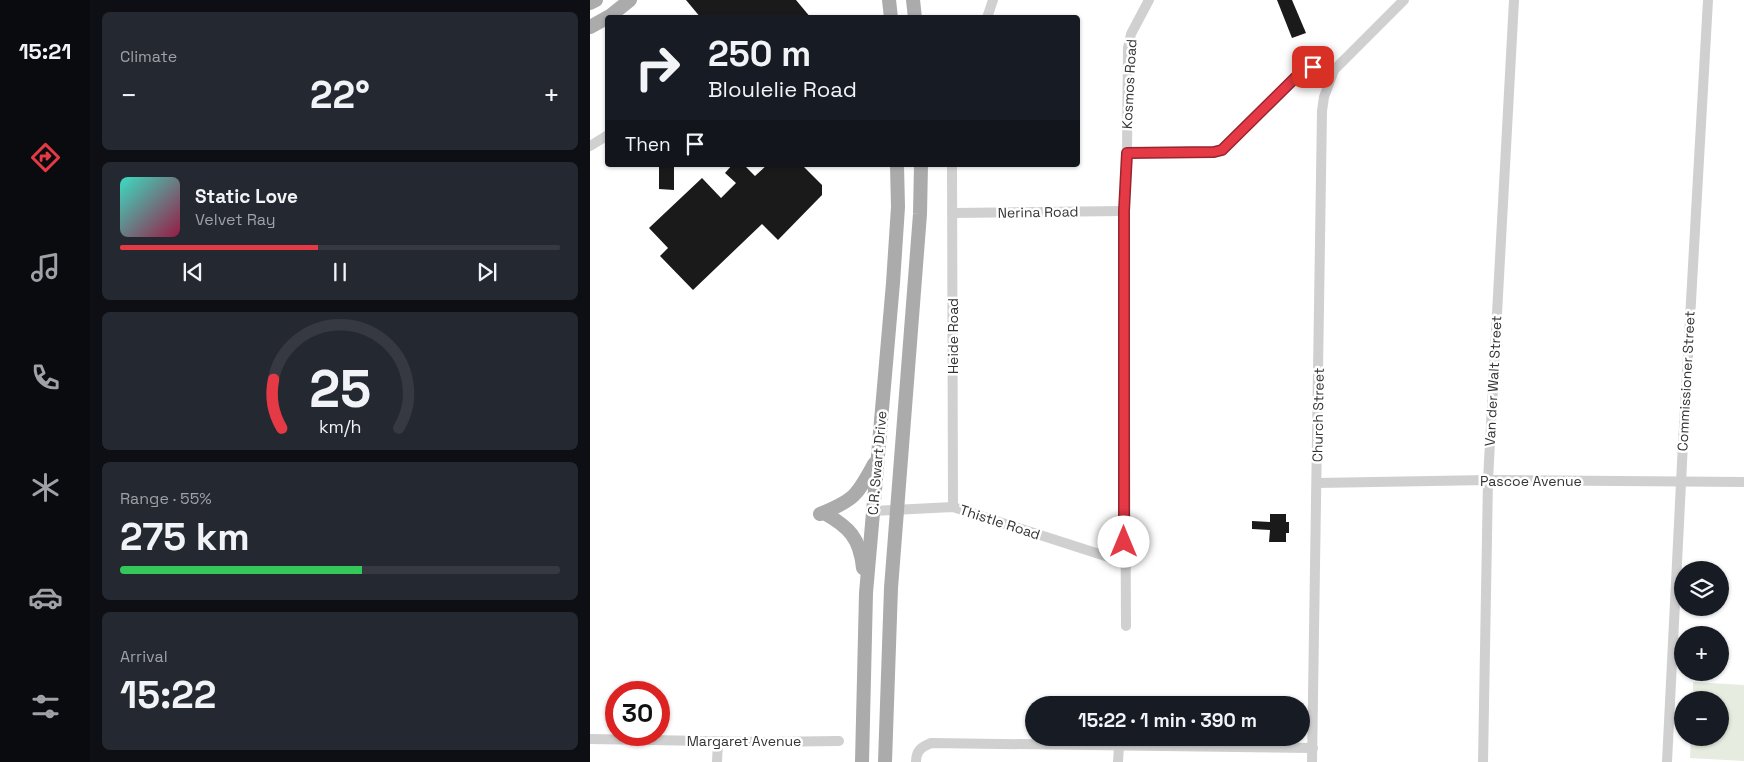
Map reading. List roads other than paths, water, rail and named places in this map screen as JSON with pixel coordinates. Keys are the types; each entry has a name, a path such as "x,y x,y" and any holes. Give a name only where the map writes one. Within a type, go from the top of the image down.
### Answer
{"main road":[{"path":"590,3 596,0"},
{"path":"611,15 630,0"},
{"path":"889,0 891,15"},
{"path":"913,0 915,15"},
{"path":"590,27 605,19"},
{"name":"C.R. Swart Drive","path":"862,762 866,593 893,283 898,207 897,167"},
{"name":"C.R. Swart Drive","path":"885,762 890,608 920,214 921,167"},
{"path":"866,593 862,559 858,544 844,525 822,514 845,504 857,494 878,458"}],"street":[{"path":"988,15 993,0"},
{"name":"Kosmos Road","path":"1126,626 1124,562 1124,211 1127,153 1128,48 1130,34 1149,0"},
{"path":"1127,153 1214,152 1222,150 1301,72 1313,67 1334,70 1404,0"},
{"name":"Van der Walt Street","path":"1483,762 1488,480 1514,0"},
{"name":"Commissioner Street","path":"1667,762 1708,0"},
{"name":"Church Street","path":"1312,762 1322,110 1324,97 1334,70"},
{"path":"590,146 605,137"},
{"name":"Heide Road","path":"952,167 953,507"},
{"name":"Nerina Road","path":"952,213 1124,211"},
{"name":"Pascoe Avenue","path":"1317,483 1488,480 1744,482"},
{"name":"Thistle Road","path":"872,511 953,507 1124,562"},
{"name":"Margaret Avenue","path":"590,739 839,741"},
{"path":"717,762 718,741"},
{"path":"916,762 919,750 931,744 1025,745"},
{"path":"1118,762 1119,746 1312,748"}]}
